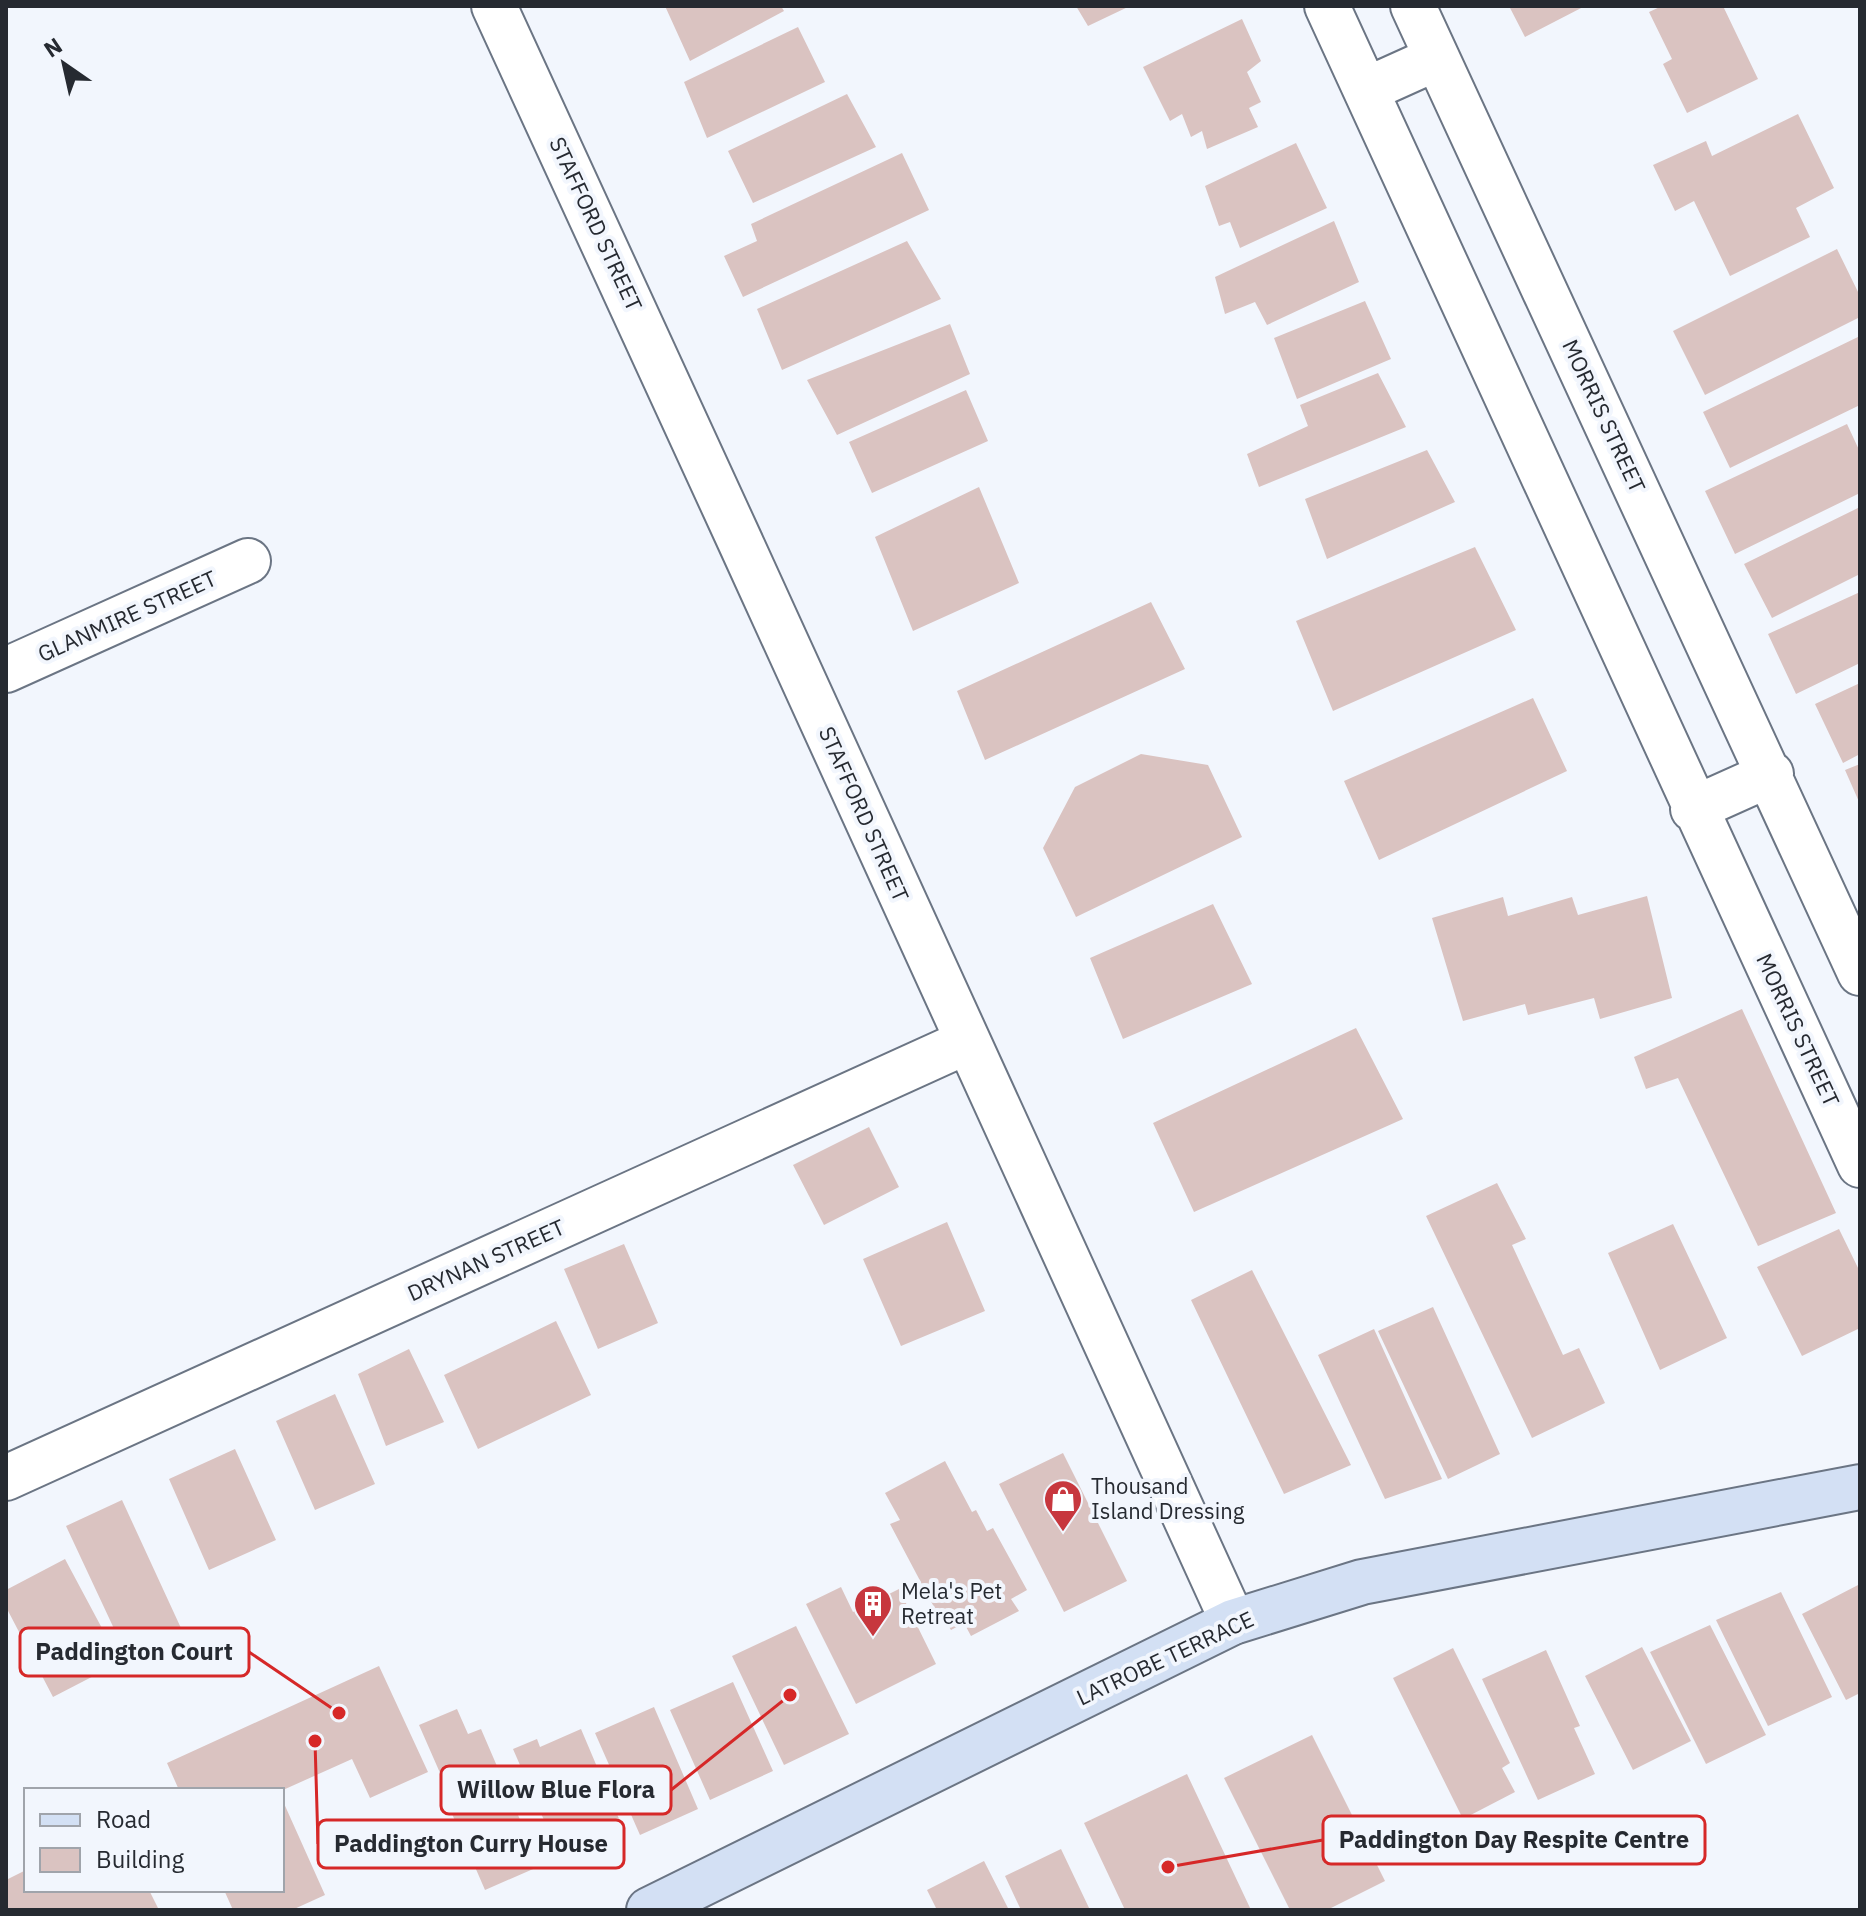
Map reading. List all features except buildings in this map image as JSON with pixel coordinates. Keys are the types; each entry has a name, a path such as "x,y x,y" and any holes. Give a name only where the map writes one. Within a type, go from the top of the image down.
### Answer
{"main road":[{"name":"LATROBE TERRACE","path":"649,1910 1233,1622 1362,1582 1860,1487"}],"street":[{"name":"STAFFORD STREET","path":"494,6 716,482 966,1042 1233,1622"},
{"name":"MORRIS STREET","path":"1327,6 1693,809 1860,1165"},
{"name":"MORRIS STREET","path":"1413,6 1771,774 1860,973"},
{"path":"1366,90 1437,58"},
{"name":"GLANMIRE STREET","path":"6,670 248,561"},
{"path":"1693,809 1771,774"},
{"name":"DRYNAN STREET","path":"6,1478 966,1042"}],"place":[{"name":"Thousand Island Dressing","path":"1063,1533"},
{"name":"Mela's Pet Retreat","path":"873,1638"},
{"name":"Willow Blue Flora","path":"790,1695"},
{"name":"Paddington Court","path":"339,1713"},
{"name":"Paddington Curry House","path":"315,1741"},
{"name":"Paddington Day Respite Centre","path":"1168,1867"}]}
